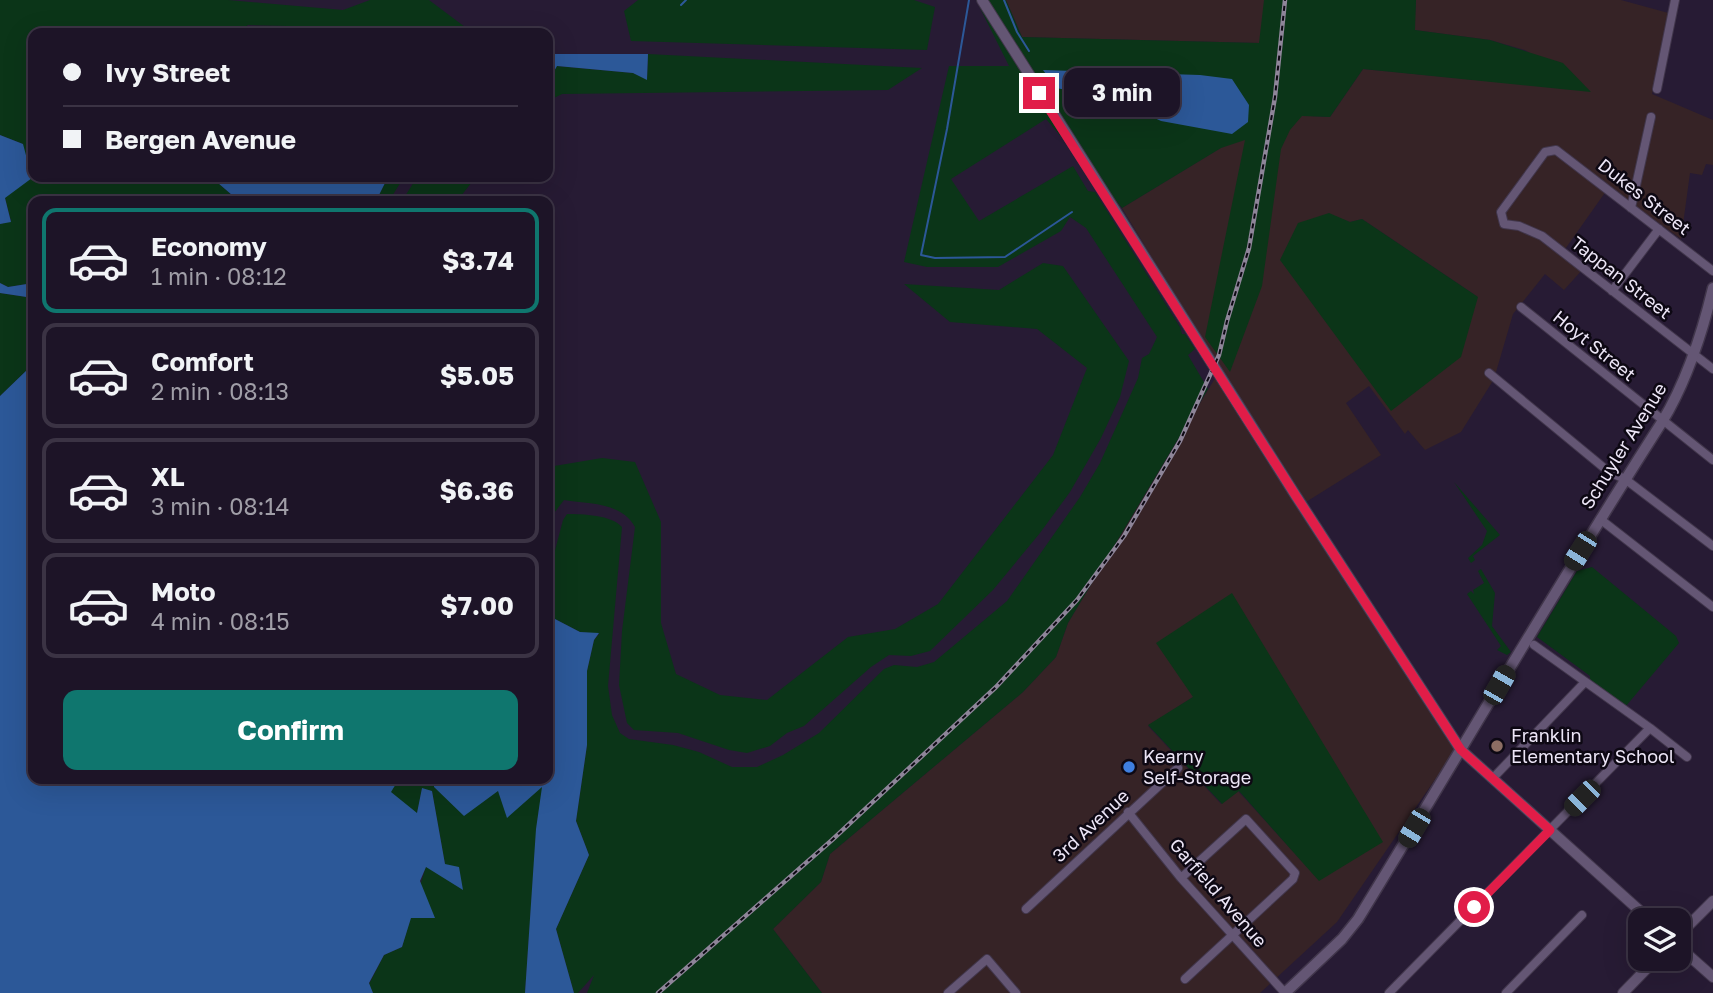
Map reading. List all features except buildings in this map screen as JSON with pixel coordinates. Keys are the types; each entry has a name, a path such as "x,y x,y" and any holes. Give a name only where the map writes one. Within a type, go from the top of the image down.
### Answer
{"main road":[{"name":"Schuyler Avenue","path":"1285,993 1342,939 1358,919 1525,639 1662,422 1678,394 1713,288"}],"street":[{"path":"982,0 1296,496 1461,750 1637,908"},
{"path":"1657,89 1675,0"},
{"path":"1632,208 1651,117"},
{"name":"Dukes Street","path":"1504,224 1504,207 1545,152 1556,150 1713,271"},
{"name":"Tappan Street","path":"1504,224 1519,226 1542,236 1713,369"},
{"path":"1612,291 1659,229"},
{"name":"Hoyt Street","path":"1521,307 1713,460"},
{"path":"1489,373 1609,472 1625,479 1713,546"},
{"path":"1600,519 1713,607"},
{"path":"1534,645 1686,757"},
{"path":"1493,778 1585,682"},
{"path":"1389,993 1650,728"},
{"name":"3rd Avenue","path":"1026,909 1178,768"},
{"name":"Garfield Avenue","path":"1128,813 1181,878 1285,993"},
{"path":"1181,878 1246,818 1295,873 1293,880 1185,979"},
{"path":"1691,923 1713,901"},
{"path":"1506,993 1582,915"},
{"path":"1691,958 1713,977"},
{"path":"947,993 987,959 1016,993"},
{"path":"1623,993 1644,971"}],"shaded area":[{"path":"1006,0 1286,0 1259,43 1022,37"},
{"path":"1416,0 1621,0 1672,14 1652,94 1713,120 1713,165 1706,164 1702,175 1690,173 1681,239 1609,187 1563,252 1583,269 1564,290 1545,274 1513,314 1494,379 1461,432 1425,450 1408,430 1405,434 1369,386 1346,403 1381,455 1306,502 1306,512 1458,746 1337,922 1260,993 822,993 773,929 821,882 830,854 1023,692 1056,657 1068,623 1220,370 1122,208 1237,138 1290,115 1330,117 1363,69 1590,91 1525,50 1490,40 1414,30","holes":["1329,214 1350,222 1362,219 1478,297","1193,697 1319,880 1238,791 1221,804 1148,726"]}],"green space":[{"path":"0,0 228,0 343,10 370,0 429,0 466,28 248,25 244,28 28,28 28,182 219,182 233,196 28,196 28,284 8,287 0,283 0,224 11,221 5,198 23,144 0,135"},
{"path":"638,0 914,0 935,7 927,50 631,41 624,11"},
{"path":"976,0 1006,0 1022,37 1259,43 1264,0 1416,0 1415,30 1490,40 1563,63 1591,92 1363,69 1330,117 1302,116 1290,130 1281,149 1262,286 1230,372 1205,337 1245,140 1221,148 1122,208 1046,119 951,179 979,221 1073,166 1088,191 1095,192 1182,334 1185,334 1195,349 1188,355 1208,389 1068,623 1056,657 1023,692 830,854 821,882 773,929 822,993 587,993 594,975 578,993 574,993 556,929 589,855 576,821 587,745 587,671 594,640 599,634 580,632 555,619 553,621 553,558 567,514 604,518 622,527 608,686 612,715 620,733 629,739 673,745 699,752 732,767 757,767 819,733 884,669 894,665 917,667 934,662 1007,601 1080,497 1100,463 1138,378 1142,358 1149,354 1157,337 1086,228 1070,217 1061,231 998,267 927,267 904,262 949,66 1009,66"},
{"path":"648,54 922,68 888,90 562,94 553,98 553,73 557,66 633,73 647,79"},
{"path":"386,182 401,182 392,196 378,196"},
{"path":"414,182 472,182 461,196 405,196"},
{"path":"1329,213 1350,222 1362,219 1478,297 1461,357 1391,411 1280,260 1298,223"},
{"path":"1043,263 1063,266 1129,361 1120,397 1101,438 1070,492 993,590 930,651 911,656 889,655 871,667 804,726 787,733 770,746 747,753 729,750 678,733 634,730 627,723 619,685 622,631 635,527 622,513 594,504 564,500 553,514 553,466 602,458 635,462 661,522 661,623 676,674 720,695 767,700 848,637 895,629 938,604 1053,455 1087,368 1037,329 950,322 904,284 999,290"},
{"path":"0,293 28,297 28,370 0,396"},
{"path":"1454,482 1500,535 1473,556 1475,560 1471,563 1468,558 1482,545 1487,531"},
{"path":"1592,567 1676,636 1679,643 1626,706 1537,637 1577,571"},
{"path":"1481,569 1495,593 1492,626 1511,652 1507,655 1497,650 1501,646 1467,594 1471,591 1474,594 1473,590 1484,583 1478,571"},
{"path":"1232,593 1383,842 1319,881 1239,791 1222,804 1148,725 1193,697 1156,643"},
{"path":"396,784 434,784 434,787 498,791 543,786 537,823 525,993 373,993 369,984 384,955 402,947 426,866 462,889 445,864 432,791 422,789 417,814 390,792"}],"water":[{"path":"553,54 648,54 647,80 633,73 557,66 553,73"},
{"path":"1043,70 1200,75 1232,79 1249,105 1248,122 1232,134 1161,121 1114,99 1056,88"},
{"path":"0,135 23,144 28,163 28,181 5,198 11,222 0,224"},
{"path":"386,182 378,196 233,196 218,183"},
{"path":"0,283 8,287 28,284 28,297 0,293"},
{"path":"28,370 28,784 396,784 391,792 417,813 422,788 432,791 445,864 459,867 463,890 426,867 420,881 435,918 411,918 402,947 384,955 369,983 373,993 0,993 0,396"},
{"path":"555,619 580,632 599,633 594,640 587,671 587,745 576,821 589,855 556,929 574,993 525,993 536,829 542,787 507,818 498,791 464,816 434,784 553,784"}],"waterway":[{"path":"681,5 686,0"},
{"path":"969,0 947,129 921,255 935,258 1005,257 1072,212"},
{"path":"1004,0 1017,32 1029,51"}],"railway":[{"path":"658,993 832,840 996,687 1077,600 1124,536 1180,441 1219,355 1249,248 1275,97 1285,0"}],"place":[{"name":"Franklin Elementary School","path":"1497,746"},
{"name":"Kearny Self-Storage","path":"1129,767"}],"route":[{"path":"1039,93 1400,659 1461,750 1550,830 1474,907"}]}
